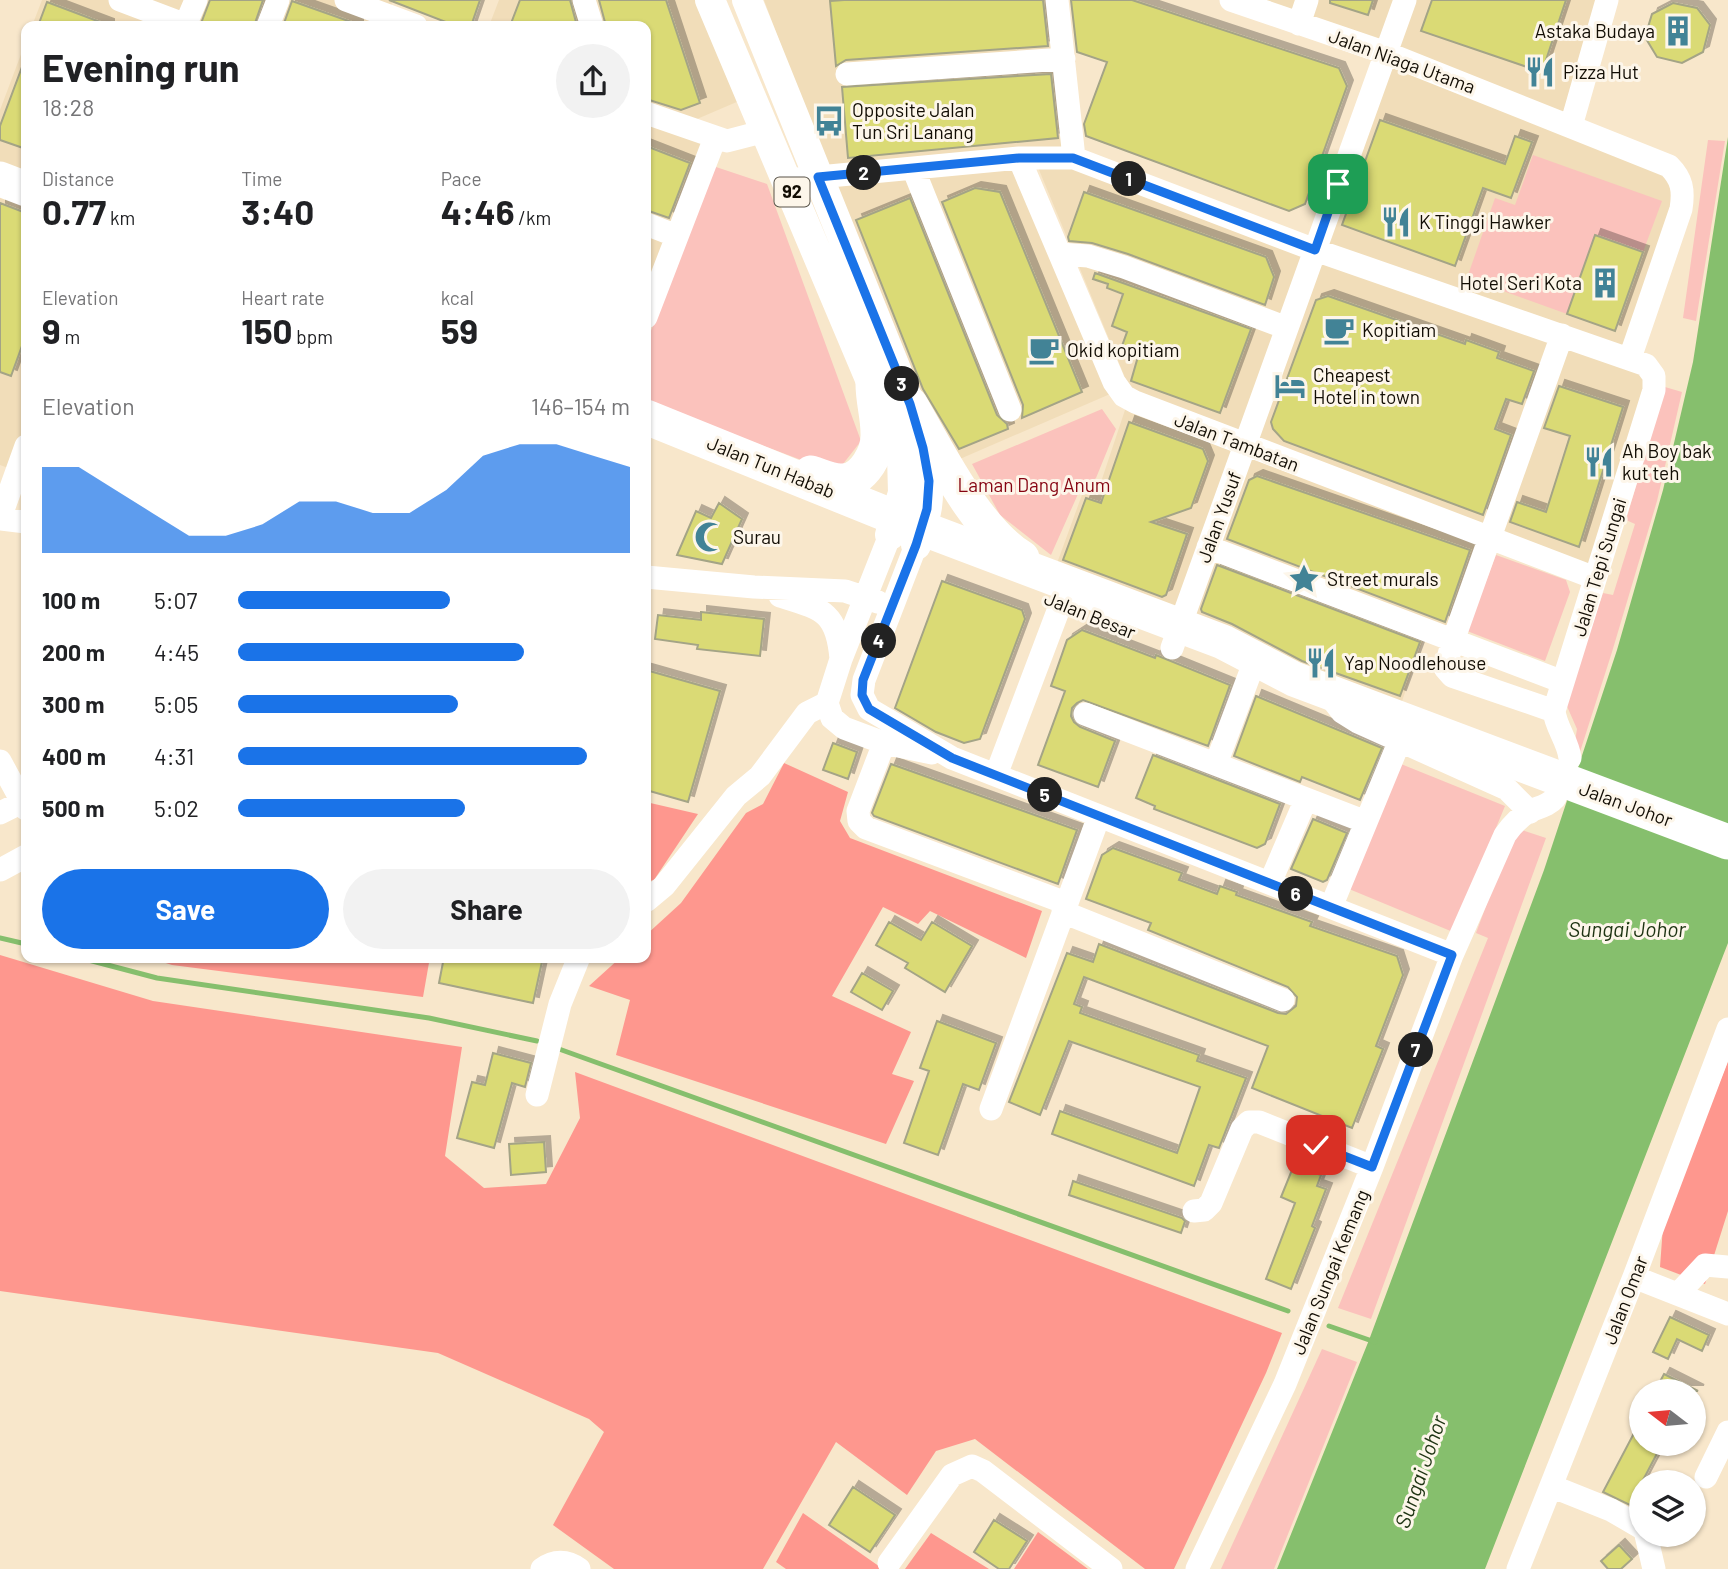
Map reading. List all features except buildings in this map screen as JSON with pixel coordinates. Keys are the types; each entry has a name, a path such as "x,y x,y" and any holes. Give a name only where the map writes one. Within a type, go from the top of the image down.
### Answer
{"highway":[{"path":"760,463 806,471 837,481 856,477 867,466 879,435 873,403 873,384"},
{"path":"910,404 979,517 1012,552 1058,590"},
{"name":"Jalan Tun Habab","path":"651,419 760,463 906,531"},
{"name":"Jalan Tun Habab","path":"651,441 906,531"},
{"name":"Jalan Besar","path":"906,531 1252,668 1309,685 1523,766"},
{"name":"Jalan Besar","path":"1176,637 1223,642 1309,685"},
{"name":"Jalan Johor","path":"1523,766 1728,842"}],"main road":[{"name":"92","path":"710,0 902,455 906,531"},
{"name":"92","path":"747,0 910,404 929,481 927,509 906,531"}],"street":[{"path":"120,0 173,21"},
{"path":"188,21 196,0"},
{"path":"270,21 278,0"},
{"path":"346,0 403,21"},
{"path":"584,0 590,21"},
{"path":"1058,0 1073,158"},
{"name":"Jalan Niaga Utama","path":"1231,0 1386,53 1669,166 1682,185 1683,197 1630,358"},
{"path":"1299,24 1307,0"},
{"name":"Jalan Yusuf","path":"1176,637 1405,0"},
{"path":"1571,126 1607,0"},
{"path":"847,75 1064,59"},
{"path":"651,115 715,138 734,141 765,131"},
{"path":"651,304 715,138"},
{"path":"787,180 1019,158 1073,158 1315,250 1630,358"},
{"name":"Jalan Tambatan","path":"1019,158 1114,382 1125,396 1245,445 1595,579"},
{"path":"913,168 1010,410"},
{"path":"651,226 677,236"},
{"path":"1060,254 1088,256 1124,267 1287,328"},
{"path":"1562,335 1452,641 1445,668 1452,676 1555,711 1556,722 1569,749 1570,758"},
{"name":"Jalan Tepi Sungai","path":"1555,711 1654,390 1654,376 1650,369 1630,358"},
{"path":"21,460 0,519 21,521"},
{"path":"906,531 865,597 827,702 832,718 844,728 884,743 952,758 1452,955"},
{"path":"906,531 892,608 863,680 862,695 869,709 952,758"},
{"path":"1208,547 1563,682"},
{"path":"651,578 845,591 892,608"},
{"path":"754,587 823,612 835,624 841,659"},
{"path":"996,775 1058,590"},
{"path":"1216,764 1252,668"},
{"path":"1309,685 1350,717 1507,789 1530,811"},
{"path":"651,897 664,886 736,796 760,776 807,713 827,702"},
{"path":"1085,714 1366,822"},
{"path":"1331,907 1400,740"},
{"path":"884,743 858,811 859,821 866,828 1283,1000"},
{"path":"0,761 21,800"},
{"name":"Jalan Sungai Kemang","path":"1197,1569 1285,1384 1372,1167 1452,955 1505,835 1515,821 1555,798"},
{"path":"1270,883 1306,799"},
{"path":"0,813 21,807"},
{"path":"991,1109 1099,816"},
{"path":"0,870 21,859"},
{"path":"537,1095 560,1004 577,963"},
{"name":"Jalan Omar","path":"1518,1569 1634,1277 1728,1029"},
{"path":"1194,1210 1204,1210 1211,1203 1242,1129 1249,1122 1259,1122 1372,1167"},
{"path":"1678,1294 1705,1265 1728,1267"},
{"path":"1634,1277 1728,1314"},
{"path":"1706,1477 1728,1432"},
{"path":"889,1563 952,1475 972,1466 983,1471 1111,1569"},
{"path":"1551,1486 1611,1510 1629,1520"},
{"path":"1649,1547 1654,1569"},
{"path":"542,1569 551,1562 570,1562 579,1569"}],"shaded area":[{"path":"42,0 393,0 385,21 34,21"},
{"path":"499,0 696,0 739,101 690,122 651,108 651,21 491,21"},
{"path":"764,0 1061,0 1077,154 1024,152 1124,388 953,462 924,413 833,184"},
{"path":"1252,0 1597,0 1564,114"},
{"path":"21,54 21,171 0,165 0,110"},
{"path":"1377,56 1655,165 1676,188 1621,362 1648,377 1589,569 1497,534 1459,634 1429,624 1401,704 1056,566 1083,492 1101,482 1131,392 1037,165 1074,165 1310,241"},
{"path":"651,121 717,146 651,316"},
{"path":"0,195 21,202 21,440 11,469 0,465"},
{"path":"784,763 848,792 840,821 850,838 1042,911 1026,958 930,911 918,924 883,907 832,996 911,1032 892,1074 914,1081 886,1144 616,1055 630,1000 589,986 614,963 651,963 651,930 681,903 746,813 763,804"},
{"path":"651,803 698,814 651,881"},
{"path":"0,955 153,1001 462,1047 445,1156 484,1188 546,1184 580,1118 575,1072 1282,1333 1174,1569 1145,1569 975,1439 936,1451 907,1495 836,1442 763,1569 614,1569 553,1525 604,1432 589,1419 438,1353 0,1291"},
{"path":"166,963 429,963 423,997"},
{"path":"1728,1061 1728,1211 1705,1284 1660,1267 1663,1226"},
{"path":"803,1513 883,1569 786,1569 776,1562"},
{"path":"1038,1532 1088,1569 1014,1569"},
{"path":"931,1533 989,1569 905,1569"}],"green space":[{"path":"1708,140 1725,141 1696,321 1683,318"},
{"path":"1533,155 1662,201 1643,252 1595,235 1567,314 1467,278 1495,198 1515,205"},
{"path":"713,166 767,184 861,441 836,473 651,404 651,331"},
{"path":"1665,387 1682,392 1657,501 1579,755 1573,753 1577,729 1566,704 1603,593 1613,595 1635,524 1626,520"},
{"name":"Laman Dang Anum","path":"1102,409 1116,429 1096,478 1078,494 1051,555 1000,515 972,464"},
{"path":"1496,555 1566,580 1570,592 1545,661 1467,631"},
{"path":"1401,764 1505,806 1453,932 1349,889"},
{"path":"1522,830 1546,838 1371,1319 1338,1308 1488,938 1476,933 1512,836"},
{"path":"1322,1349 1357,1362 1274,1569 1221,1569"}],"water":[{"name":"Sungai Johor","path":"1728,137 1728,943 1485,1569 1277,1569 1369,1340 1544,870 1617,650 1663,490 1693,362"}],"waterway":[{"path":"0,938 21,943"},
{"path":"100,963 157,978 429,1018 537,1041"},
{"path":"559,1049 1288,1311"},
{"path":"1329,1326 1375,1342"}],"place":[{"name":"Astaka Budaya","path":"1678,31"},
{"name":"Pizza Hut","path":"1540,72"},
{"name":"Opposite Jalan Tun Sri Lanang","path":"829,121"},
{"name":"K Tinggi Hawker","path":"1396,222"},
{"name":"Hotel Seri Kota","path":"1605,283"},
{"name":"Kopitiam","path":"1339,330"},
{"name":"Okid kopitiam","path":"1044,350"},
{"name":"Cheapest Hotel in town","path":"1290,386"},
{"name":"Ah Boy bak kut teh","path":"1599,462"},
{"name":"Surau","path":"710,537"},
{"name":"Street murals","path":"1304,579"},
{"name":"Yap Noodlehouse","path":"1321,663"}],"route":[{"path":"1316,1145 1372,1167 1452,955 952,758 869,709 862,695 863,680 916,545 927,509 929,481 910,404 818,177 1019,158 1073,158 1315,250 1338,184"}]}
